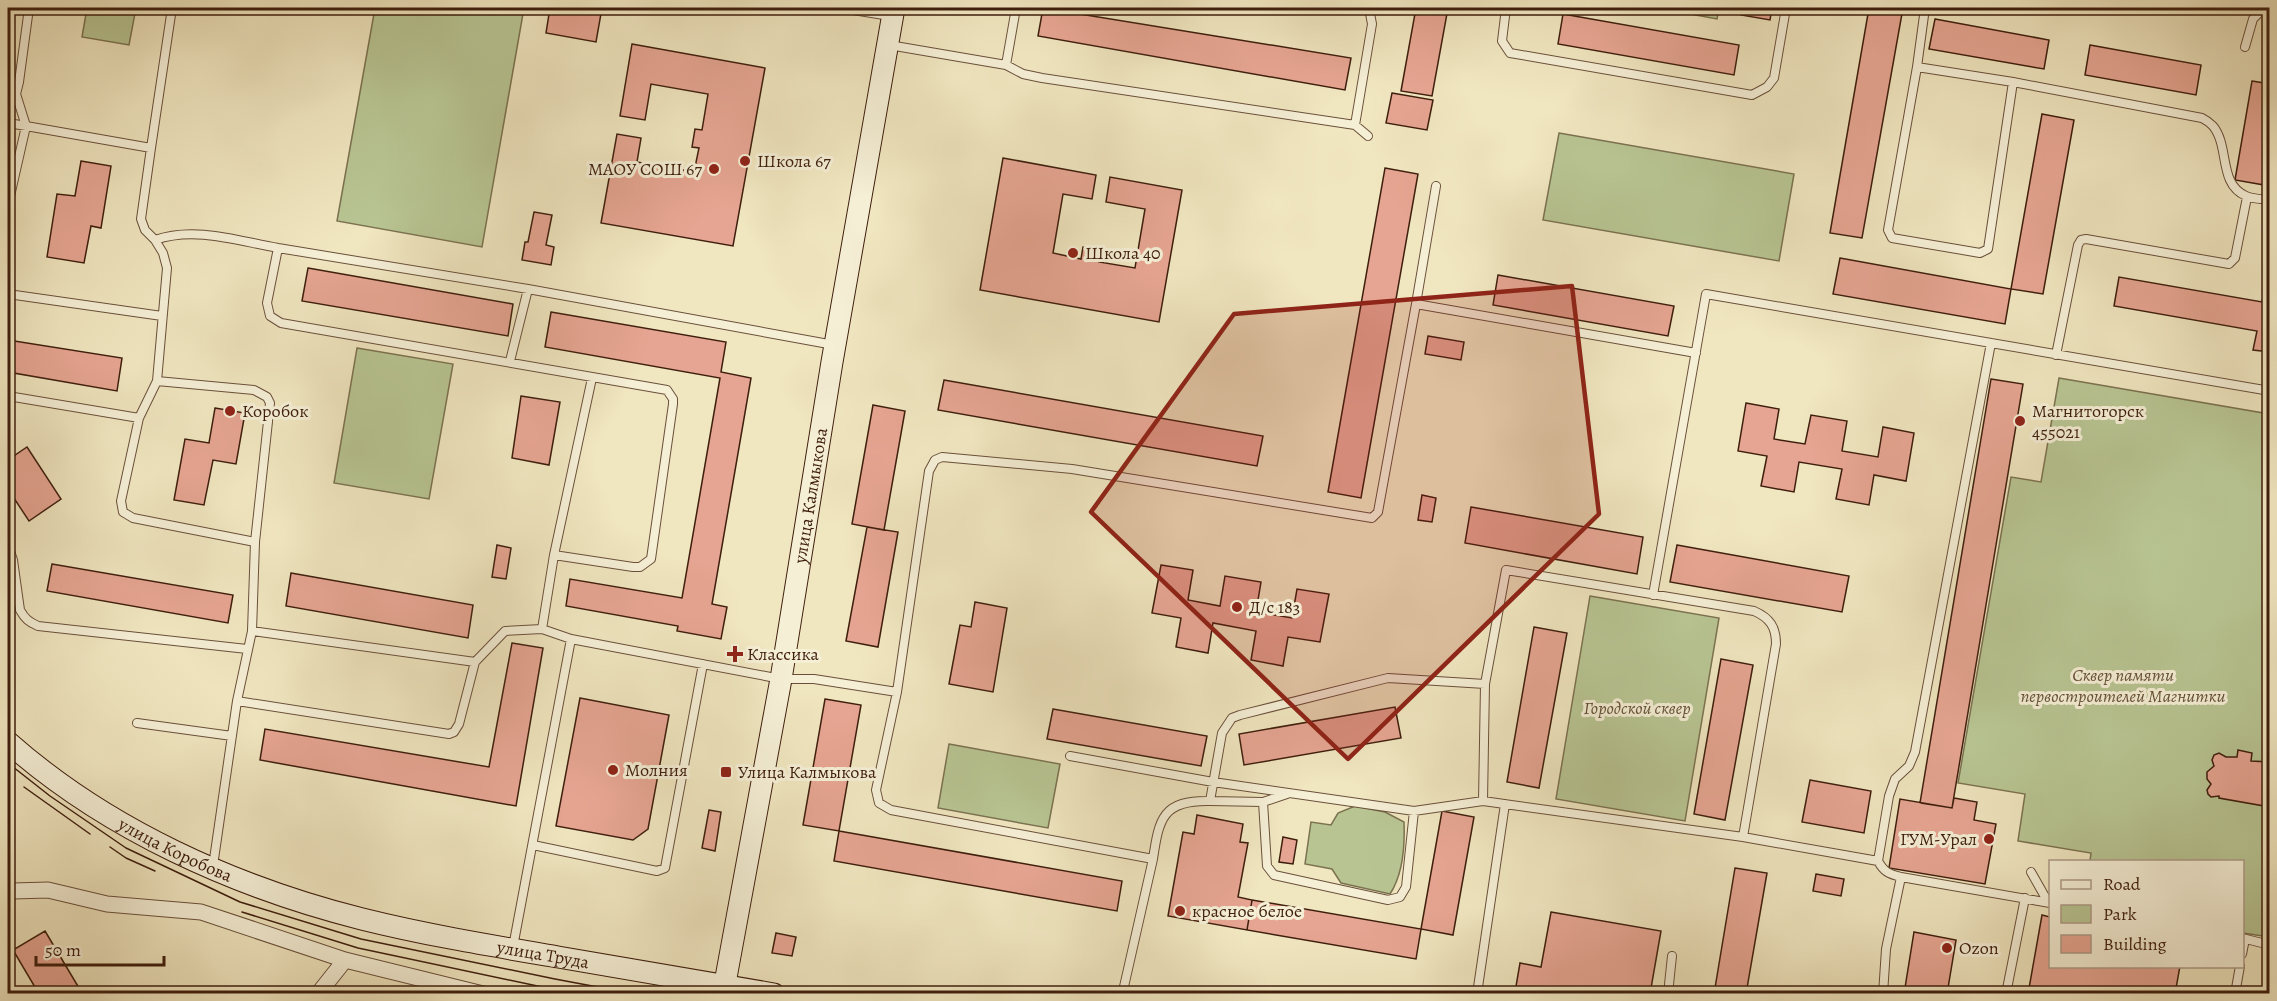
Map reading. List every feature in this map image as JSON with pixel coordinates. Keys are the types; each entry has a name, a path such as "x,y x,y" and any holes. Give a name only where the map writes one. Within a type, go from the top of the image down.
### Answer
{"main road":[{"name":"улица Калмыкова","path":"724,990 781,679 894,12"},
{"name":"улица Коробова","path":"8,741 31,762 85,800 134,830 213,869 287,898 363,920"},
{"name":"улица Труда","path":"363,920 724,990 774,993"}],"street":[{"path":"8,894 13,891 48,890 107,904 201,912 345,960 483,993"},
{"path":"318,993 345,960"}],"lane":[{"path":"8,205 26,126 12,93 19,82 29,8"},
{"path":"172,8 141,219 145,230 163,253 166,268 157,381 139,418 121,501 123,512 133,518 255,542"},
{"path":"841,8 894,12"},
{"path":"1006,65 1016,8"},
{"path":"1355,125 1372,24 1369,8"},
{"path":"1506,8 1502,41 1510,53 1752,95 1767,87 1774,78 1786,8"},
{"path":"1925,8 1888,233 1894,239 1980,253 1986,252 1989,246 2013,82"},
{"path":"2245,48 2253,19 2264,8"},
{"path":"890,45 1006,65 1023,74 1042,78 1355,125 1368,136"},
{"path":"1917,67 2013,82 2202,118 2213,126 2218,135 2229,178 2236,190 2247,197 2270,200"},
{"path":"8,123 151,148"},
{"path":"1153,859 884,807 879,803 876,790 897,692 929,471 935,459 948,457 1072,469 1372,518 1378,512 1436,186"},
{"path":"2056,355 2078,245 2081,240 2229,264 2235,258 2247,197"},
{"path":"154,240 197,233 528,289 837,345"},
{"path":"279,248 267,303 267,309 275,320 667,390 673,399 653,553 646,564 633,567 554,555"},
{"path":"510,361 528,289"},
{"path":"8,294 162,316"},
{"path":"1653,595 1706,294 2270,391"},
{"path":"1416,304 1696,353"},
{"path":"1990,343 1916,752 1909,766 1895,779 1888,796 1878,861 1889,874 1901,877 2049,902"},
{"path":"542,629 554,555 592,378"},
{"path":"157,381 254,390 267,397 270,411 255,542 252,631 237,701 213,869"},
{"path":"8,396 139,418"},
{"path":"8,545 13,560 20,610 30,623 38,626 247,649"},
{"path":"1483,801 1485,684 1506,570 1754,611 1764,615 1772,623 1776,633 1776,644 1743,837"},
{"path":"237,701 449,734 454,732 459,724 475,662 505,631 542,629 571,639 781,679 814,679 897,692"},
{"path":"252,631 475,662"},
{"path":"513,950 571,639"},
{"path":"532,845 657,871 665,868 703,664"},
{"path":"1210,801 1222,733 1226,725 1240,715 1388,678 1485,684"},
{"path":"137,723 232,736"},
{"path":"1070,756 1213,782 1414,811 1483,801 1743,837 1878,861"},
{"path":"1123,991 1153,859 1157,830 1162,818 1170,809 1192,801 1263,802 1291,793"},
{"path":"1263,802 1267,866 1274,875 1388,900 1400,897 1406,886 1414,811"},
{"path":"1477,993 1505,804"},
{"path":"2031,872 2049,902"},
{"path":"1883,993 1886,949 1901,877"},
{"path":"2006,993 2025,898"},
{"path":"2244,939 2270,945"},
{"path":"1668,993 1672,956"},
{"path":"2235,993 2240,968"},
{"path":"1113,993 1123,991 1136,993"}],"highlighted area":[{"path":"1572,286 1599,514 1348,759 1091,512 1234,314"}],"green space":[{"path":"87,8 136,8 129,45 82,37"},
{"path":"375,8 524,8 482,247 337,221"},
{"path":"1657,8 1719,8 1717,19"},
{"path":"1559,133 1794,174 1779,261 1543,220"},
{"path":"357,348 453,364 429,499 334,483"},
{"name":"Сквер памяти первостроителей Магнитки","path":"2059,378 2269,414 2269,937 2244,933 2244,860 2090,860 2091,853 2018,841 2025,794 1958,783 2011,477 2041,482"},
{"name":"Городской сквер","path":"1590,596 1719,618 1685,821 1556,799"},
{"path":"949,744 1060,764 1048,828 938,808"},
{"path":"1355,806 1385,812 1404,822 1402,860 1398,878 1390,894 1341,883 1332,869 1305,864 1311,822 1331,825 1338,813"}],"building":[{"path":"550,8 602,8 596,42 546,33"},
{"path":"1043,8 1351,58 1345,90 1038,36"},
{"path":"1416,8 1448,8 1432,96 1401,91"},
{"path":"1743,8 1772,8 1770,20 1741,15"},
{"path":"1869,8 1903,8 1862,238 1830,233"},
{"path":"1563,14 1739,45 1734,75 1558,44"},
{"path":"1935,19 2049,40 2044,69 1929,49"},
{"path":"2270,43 2270,84 2263,83"},
{"path":"632,44 765,68 733,246 601,223 617,134 641,138 637,162 694,172 699,148 692,147 695,129 702,130 708,94 651,84 645,120 620,116"},
{"path":"2090,45 2201,65 2196,95 2085,75"},
{"path":"2252,81 2270,84 2270,186 2235,180"},
{"path":"1392,93 1433,100 1427,130 1386,123"},
{"path":"2042,114 2074,120 2043,294 2011,289"},
{"path":"1003,158 1096,175 1092,199 1063,194 1053,253 1081,259 1083,247 1101,250 1099,262 1135,268 1145,209 1106,202 1110,177 1182,190 1159,322 980,290"},
{"path":"81,161 111,166 101,228 91,226 84,263 47,257 57,194 75,196"},
{"path":"1385,168 1418,174 1361,498 1328,492"},
{"path":"534,212 552,215 546,245 554,247 551,265 522,260"},
{"path":"1840,258 2011,289 2005,324 1833,294"},
{"path":"2270,258 2270,352 2253,350 2257,331 2114,306 2119,277 2262,302"},
{"path":"308,268 513,304 508,336 302,301"},
{"path":"1498,275 1674,306 1668,336 1493,305"},
{"path":"551,312 726,342 721,372 751,378 712,604 727,607 721,639 677,631 678,626 566,606 570,579 682,598 720,378 545,347"},
{"path":"1428,336 1464,342 1461,360 1425,354"},
{"path":"8,340 122,358 117,391 8,372"},
{"path":"1991,379 2023,384 1952,808 1920,803"},
{"path":"944,380 1263,436 1257,466 938,410"},
{"path":"521,396 560,402 549,465 512,458"},
{"path":"1746,403 1779,409 1774,439 1805,444 1811,415 1847,421 1842,451 1878,457 1883,427 1914,433 1906,481 1874,475 1869,505 1836,499 1842,469 1799,462 1794,492 1761,486 1767,456 1738,451"},
{"path":"873,405 905,411 884,530 852,524"},
{"path":"215,408 245,413 236,464 213,460 204,505 174,500 185,439 209,443"},
{"path":"27,447 61,499 29,521 8,489 8,460"},
{"path":"1422,495 1436,498 1432,522 1418,520"},
{"path":"1471,507 1643,537 1637,574 1465,543"},
{"path":"867,527 898,532 878,647 846,641"},
{"path":"497,545 511,548 506,579 492,577"},
{"path":"1677,545 1849,576 1842,612 1670,582"},
{"path":"52,564 233,595 228,623 47,591"},
{"path":"1161,565 1193,570 1188,600 1220,606 1225,576 1261,582 1256,612 1292,618 1297,589 1329,594 1320,642 1288,637 1283,666 1251,660 1256,631 1213,623 1208,653 1176,647 1181,618 1152,613"},
{"path":"291,573 473,605 468,638 286,606"},
{"path":"975,602 1007,608 993,692 949,684 960,625 971,627"},
{"path":"1534,627 1567,633 1539,788 1507,782"},
{"path":"512,643 543,648 516,806 260,760 265,729 489,767"},
{"path":"1721,659 1753,665 1725,820 1694,814"},
{"name":"Молния","path":"580,698 669,715 648,829 633,840 556,826"},
{"path":"825,699 861,705 839,831 803,825"},
{"path":"1395,707 1401,738 1244,765 1239,734"},
{"path":"1053,709 1207,736 1201,766 1047,739"},
{"path":"2238,750 2252,753 2251,761 2270,762 2270,807 2219,798 2219,796 2211,797 2208,794 2207,790 2211,784 2207,779 2207,772 2214,766 2212,760 2214,755 2219,753 2226,757 2237,757"},
{"path":"1810,780 1871,791 1864,833 1802,822"},
{"path":"1954,798 1977,802 1974,820 1996,824 1985,884 1889,868 1900,799 1952,808"},
{"path":"709,810 721,812 715,851 702,848"},
{"path":"1442,811 1474,817 1453,935 1421,929"},
{"path":"1197,815 1243,824 1240,842 1248,843 1238,897 1252,900 1247,930 1168,916 1183,832 1194,834"},
{"path":"839,831 1122,881 1117,911 834,861"},
{"path":"1283,837 1297,840 1293,864 1279,862"},
{"path":"1735,868 1767,873 1746,994 1714,994"},
{"path":"1816,874 1844,879 1841,896 1813,891"},
{"path":"1252,900 1421,929 1416,959 1247,930"},
{"path":"1551,912 1661,931 1650,994 1515,992 1520,963 1541,967"},
{"path":"2042,915 2049,917 2049,968 2180,968 2175,994 2028,994"},
{"path":"45,931 82,993 39,994 13,950"},
{"path":"1914,932 1956,940 1947,994 1904,994"},
{"path":"776,933 796,937 792,956 772,953"}],"tram line":[{"path":"8,763 50,796 126,848 240,902 361,939 635,994"},
{"path":"24,787 90,834"},
{"path":"110,847 126,858 155,871"},
{"path":"242,912 358,948 581,994"}],"place":[{"name":"Школа 67","path":"745,161"},
{"name":"МАОУ СОШ 67","path":"714,169"},
{"name":"Школа 40","path":"1073,253"},
{"name":"Коробок","path":"230,411"},
{"name":"Магнитогорск 455021","path":"2020,421"},
{"name":"Д/с 183","path":"1237,607"},
{"name":"Классика","path":"735,654"},
{"name":"Молния","path":"613,770"},
{"name":"Улица Калмыкова","path":"726,772"},
{"name":"ГУМ-Урал","path":"1989,839"},
{"name":"красное белое","path":"1180,911"},
{"name":"Ozon","path":"1947,948"}]}
